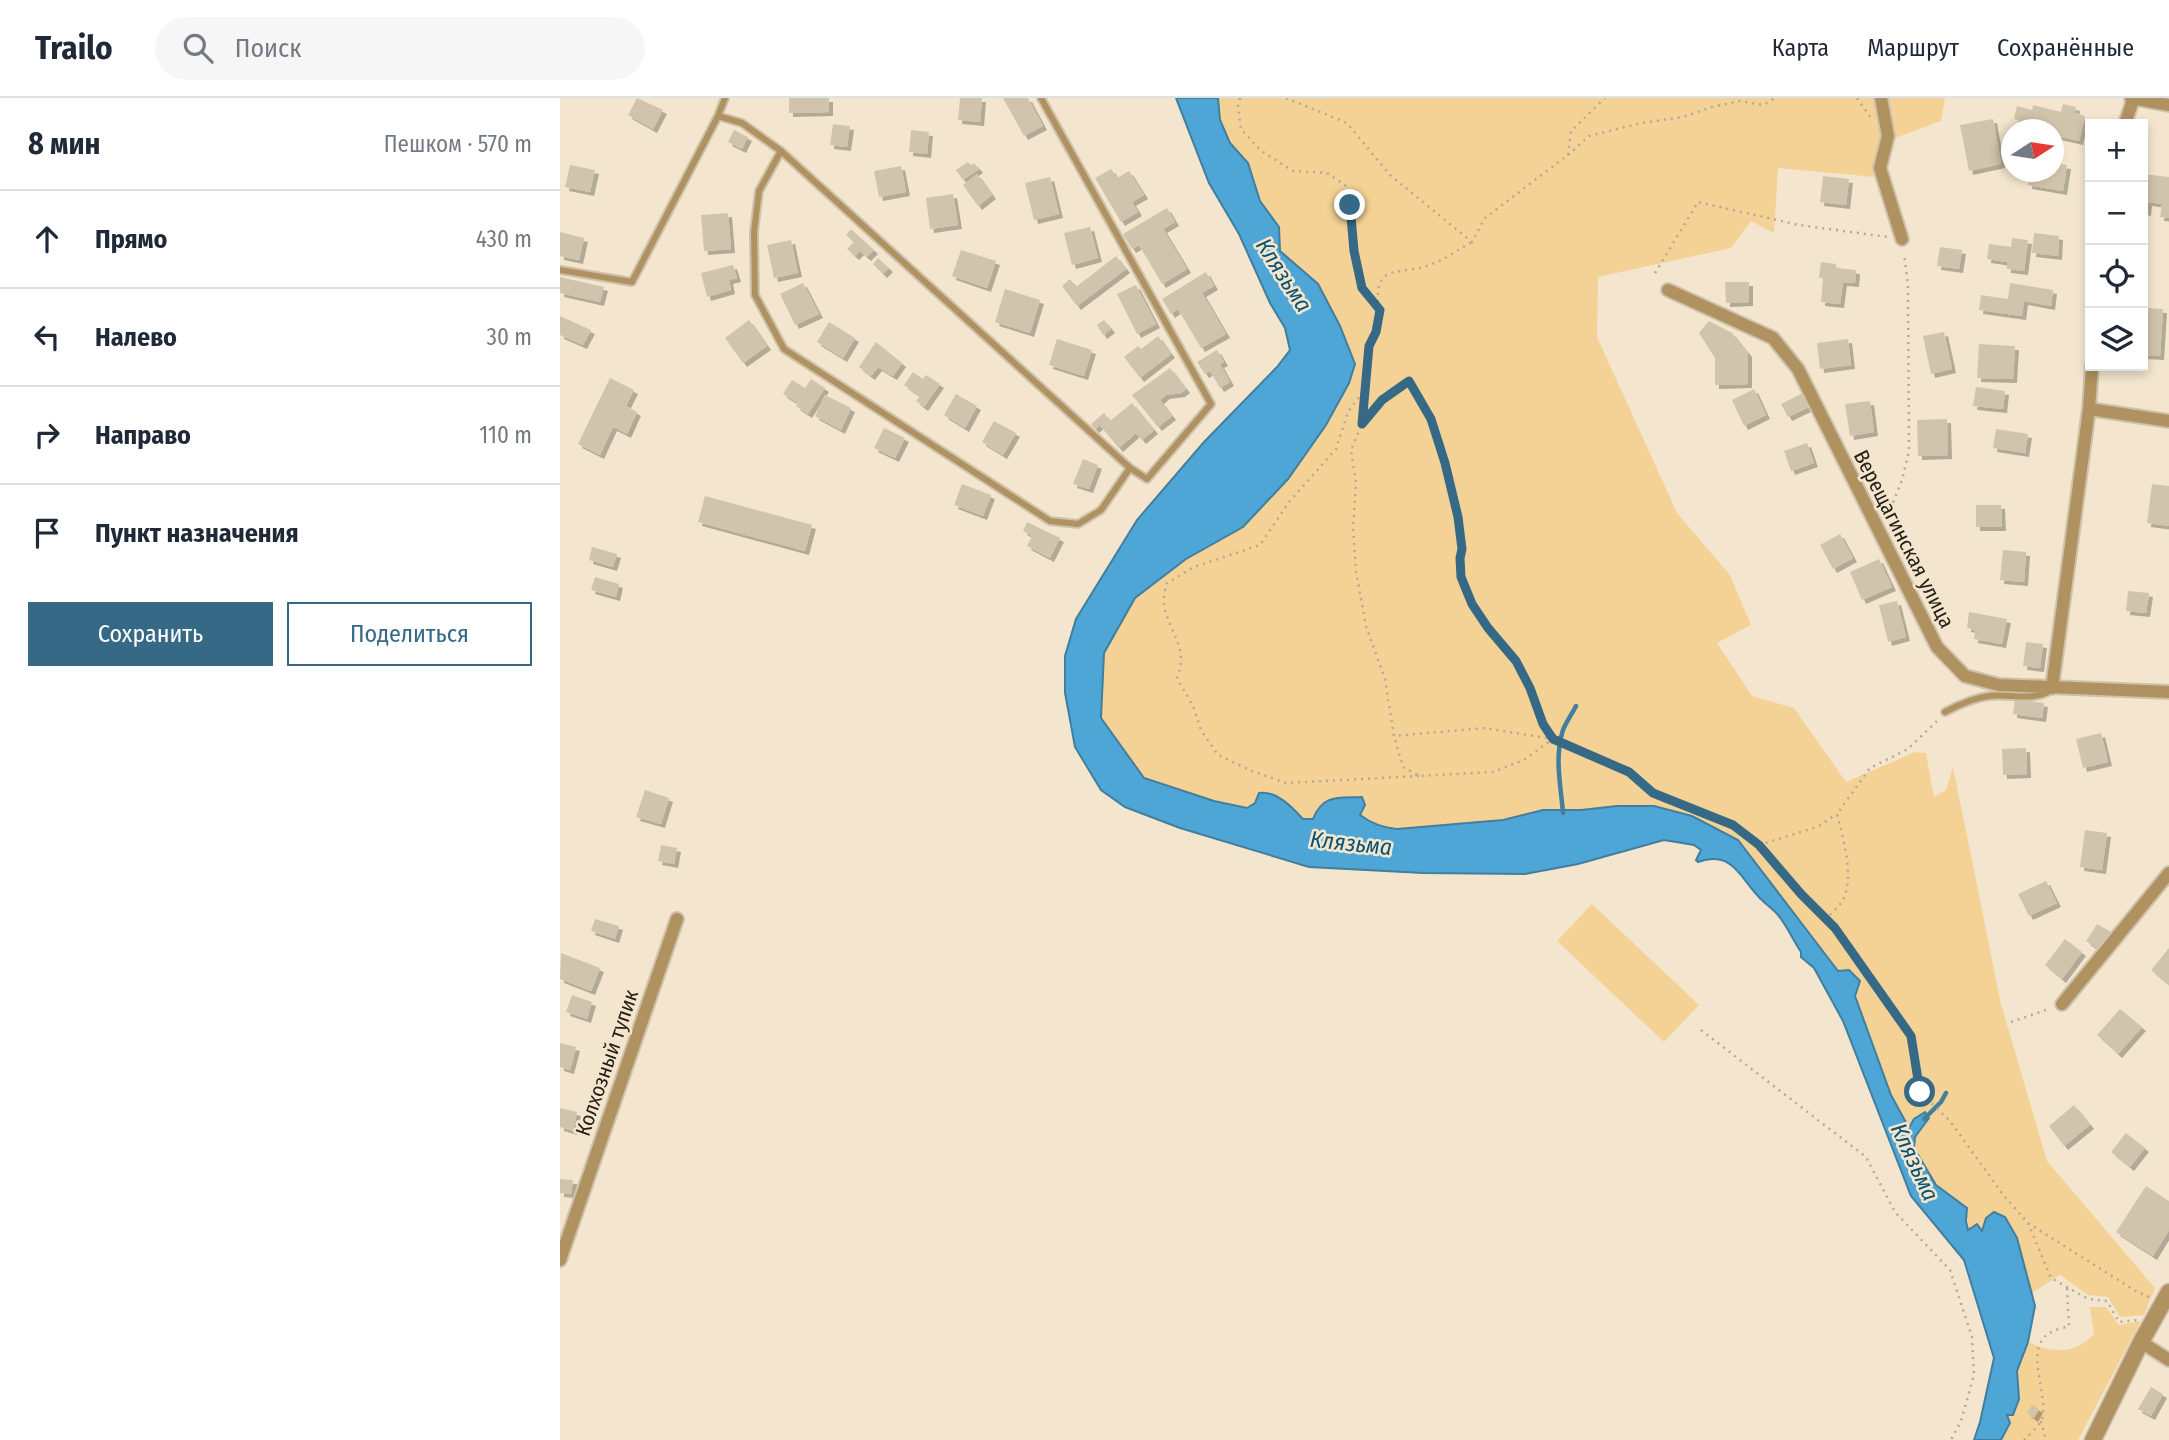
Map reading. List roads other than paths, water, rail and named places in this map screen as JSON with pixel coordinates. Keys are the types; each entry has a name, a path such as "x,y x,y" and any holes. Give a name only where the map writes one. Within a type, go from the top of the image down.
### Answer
{"street":[{"path":"1881,98 1888,136 1880,168 1902,239"},
{"path":"2126,119 2132,99 2169,105"},
{"name":"Верещагинская улица","path":"1668,290 1773,338 1798,369 1937,647 1965,676 1999,685 2169,692"},
{"path":"2052,688 2089,410 2092,371"},
{"path":"2089,410 2169,421"},
{"path":"2062,1004 2169,873"},
{"name":"Колхозный тупик","path":"560,1260 677,919"},
{"path":"2093,1440 2162,1296"},
{"path":"2141,1342 2169,1360"}],"lane":[{"path":"560,270 632,282 725,98"},
{"path":"718,116 742,123 781,150 1130,468 1147,480 1211,404 1041,98"},
{"path":"781,150 760,191 754,232 755,295 784,349 1050,521 1078,524 1101,510 1130,468"},
{"path":"1945,712 1969,700 1992,695 2034,696 2046,693 2052,688"}],"water":[{"name":"Клязьма","path":"1176,98 1218,98 1220,120 1230,143 1248,163 1260,201 1279,227 1280,251 1318,284 1340,326 1355,364 1349,383 1326,425 1288,479 1243,527 1186,559 1135,598 1104,653 1101,718 1144,778 1214,801 1247,808 1255,803 1259,793 1272,794 1283,800 1303,819 1313,819 1327,801 1346,797 1362,797 1365,805 1360,815 1377,825 1397,829 1503,820 1543,810 1654,806 1692,816 1738,840 1838,971 1849,970 1860,981 1855,996 1891,1095 1909,1128 1914,1119 1925,1112 1929,1118 1915,1137 1914,1148 1936,1185 1967,1208 1968,1230 1977,1224 1982,1231 1986,1218 1994,1212 2005,1217 2017,1238 2035,1306 2028,1342 2017,1371 2019,1399 2013,1415 2007,1415 2010,1423 2001,1440 1974,1440 1994,1358 1964,1260 1911,1196 1843,1021 1814,968 1801,957 1801,952 1778,915 1760,899 1734,867 1719,860 1698,862 1696,860 1701,850 1694,845 1664,840 1578,864 1525,874 1423,873 1309,867 1180,828 1125,807 1101,790 1075,747 1065,693 1065,656 1076,619 1137,520 1204,442 1277,367 1290,350 1285,328 1270,303 1239,234 1209,183"}],"waterway":[{"path":"1563,813 1559,772 1560,740 1576,706"},
{"path":"1924,1119 1946,1093"}]}
